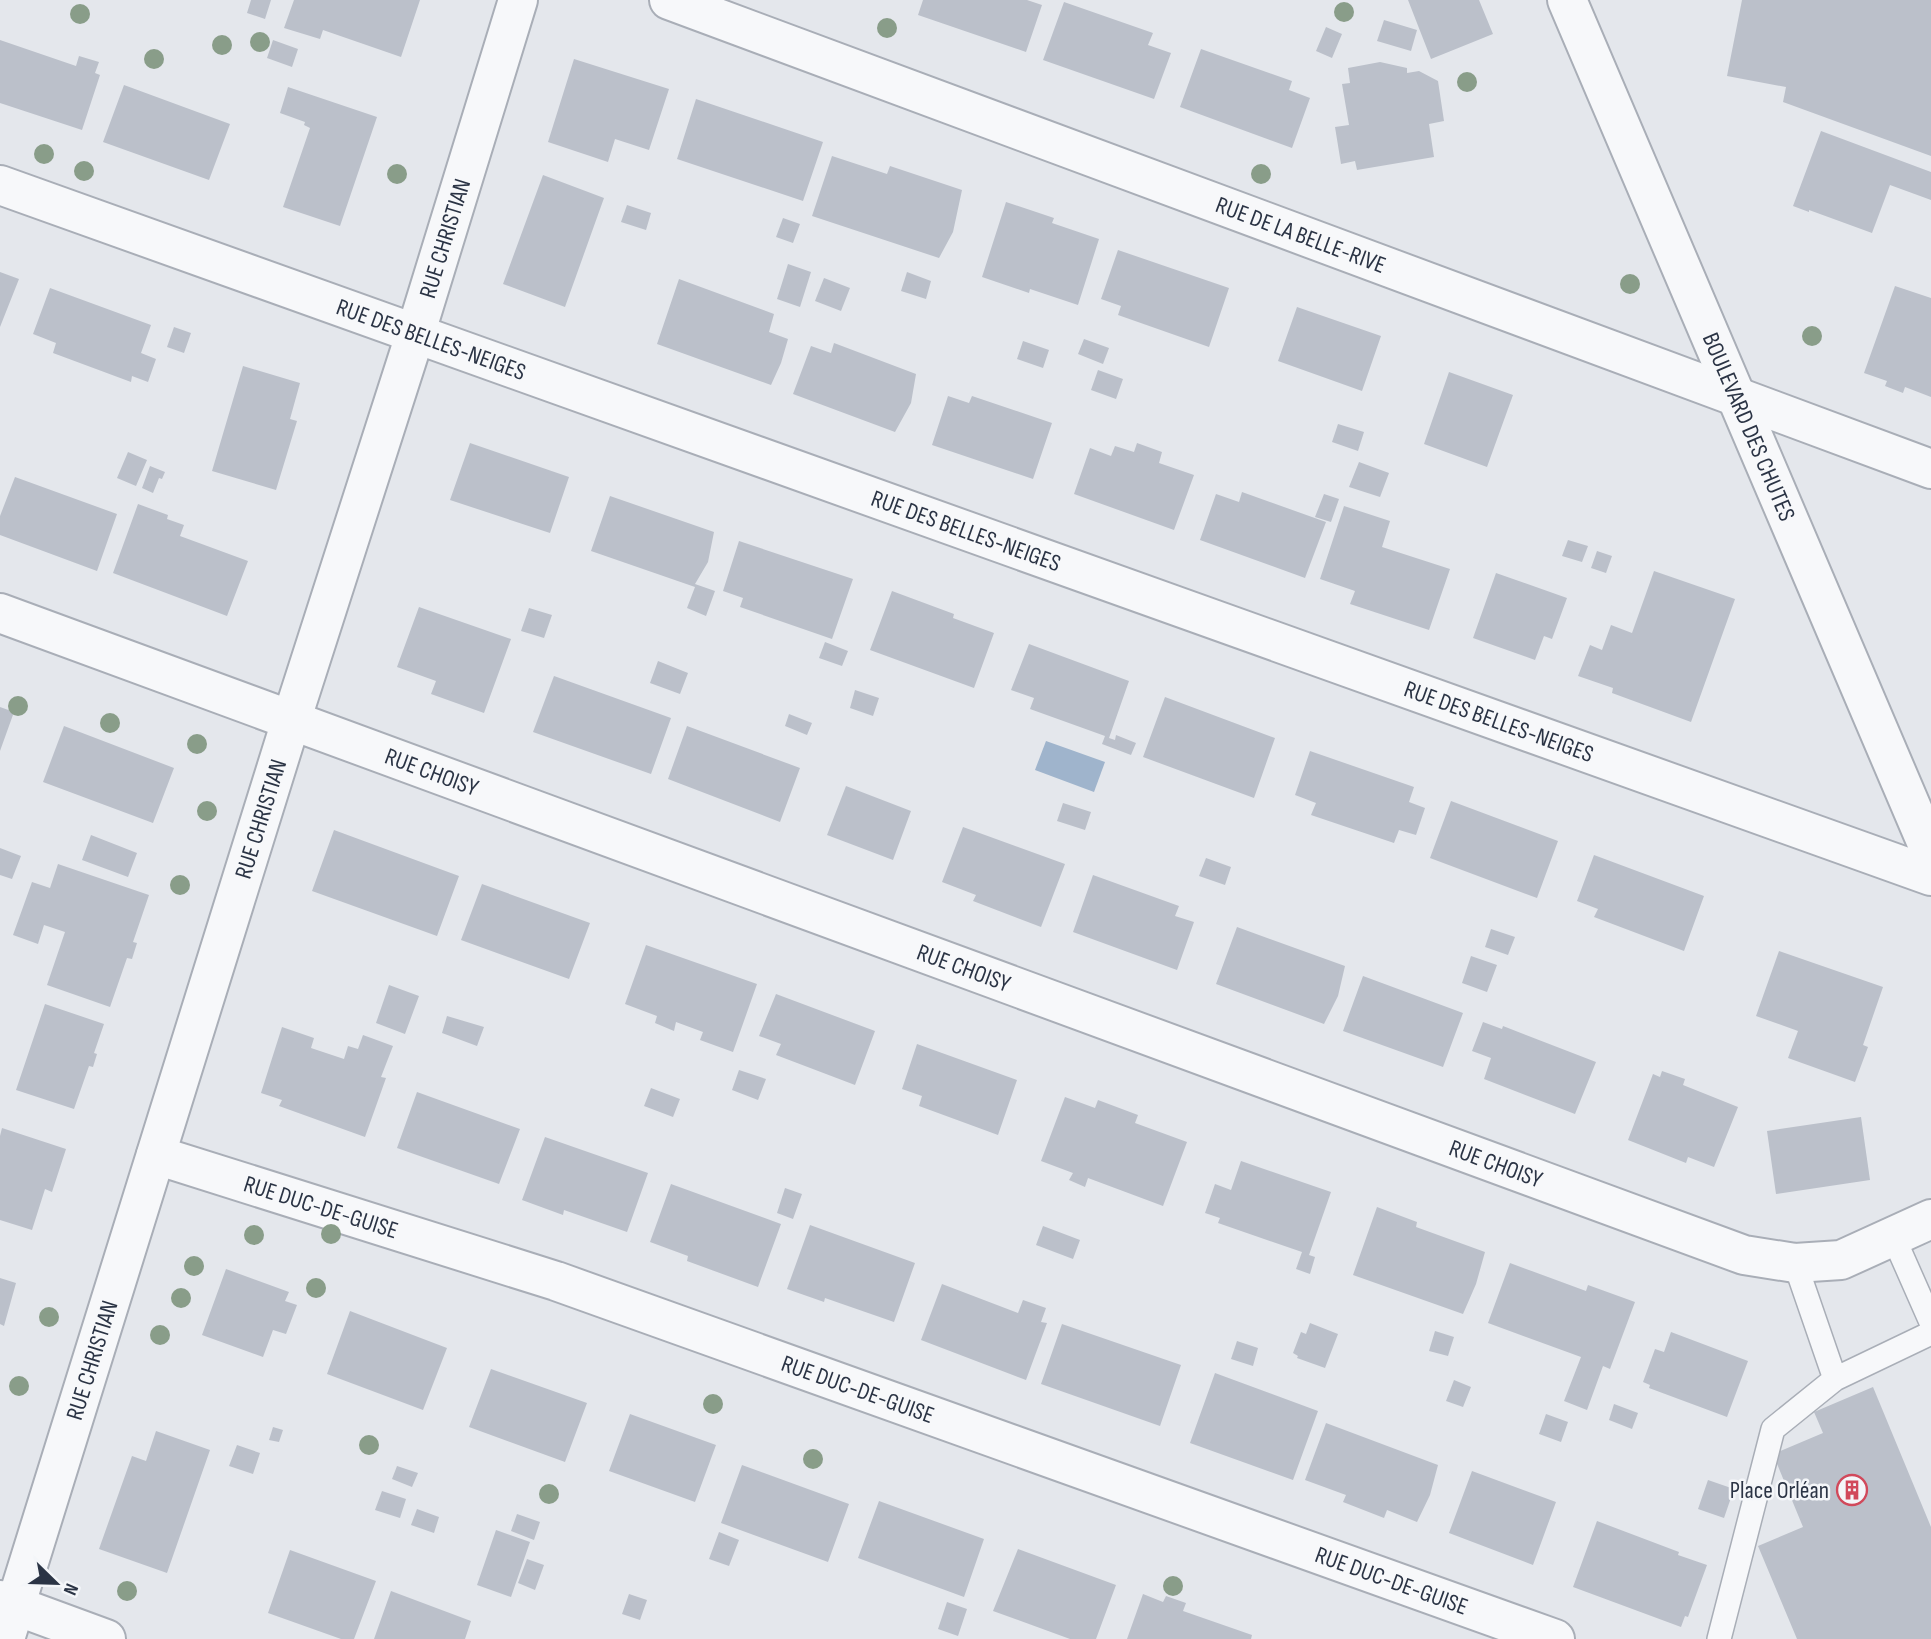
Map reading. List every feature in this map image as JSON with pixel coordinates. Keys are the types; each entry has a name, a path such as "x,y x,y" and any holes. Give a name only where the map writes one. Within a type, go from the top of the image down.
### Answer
{"street":[{"name":"RUE CHRISTIAN","path":"6,1615 156,1155 518,0"},
{"name":"RUE DE LA BELLE-RIVE","path":"669,0 1931,469"},
{"name":"BOULEVARD DES CHUTES","path":"1567,0 1931,853"},
{"name":"RUE DES BELLES-NEIGES","path":"0,185 1931,876"},
{"name":"RUE CHOISY","path":"0,613 1744,1255 1795,1263 1841,1260 1931,1219"},
{"name":"RUE DUC-DE-GUISE","path":"156,1155 556,1281 1555,1639"},
{"path":"6,1615 106,1639"}],"lane":[{"path":"1893,1236 1931,1322"},
{"path":"1795,1263 1835,1379"},
{"path":"1719,1639 1773,1429 1835,1379 1931,1333"}],"water":[{"path":"1046,741 1105,762 1094,792 1035,770"}],"building":[{"path":"251,0 271,0 265,19 247,13"},
{"path":"294,0 420,0 401,57 323,30 320,39 284,28"},
{"path":"923,0 1027,0 1042,5 1026,52 918,15"},
{"path":"1408,0 1479,0 1493,34 1431,59"},
{"path":"1742,0 1931,0 1931,156 1783,102 1786,87 1727,76"},
{"path":"1064,2 1153,33 1148,45 1171,53 1154,99 1043,60"},
{"path":"1384,20 1417,30 1411,51 1377,41"},
{"path":"1326,27 1342,34 1332,58 1316,51"},
{"path":"0,40 76,66 79,56 99,62 95,73 100,75 82,130 0,103"},
{"path":"273,40 298,49 292,67 267,58"},
{"path":"1201,49 1292,81 1289,90 1310,98 1292,148 1180,107"},
{"path":"574,59 669,89 649,150 615,139 608,162 548,142"},
{"path":"1380,62 1407,68 1407,73 1419,71 1438,81 1444,121 1429,124 1434,157 1357,170 1355,161 1341,164 1335,127 1349,125 1342,84 1350,83 1348,68"},
{"path":"124,85 230,124 209,180 103,142"},
{"path":"288,87 377,117 340,226 283,207 310,128 304,125 305,122 280,113"},
{"path":"696,99 823,142 803,201 677,159"},
{"path":"1821,131 1931,172 1931,200 1890,185 1872,233 1793,206"},
{"path":"832,156 887,174 890,166 962,190 953,232 939,258 812,216"},
{"path":"543,175 604,198 565,307 503,284"},
{"path":"1006,202 1054,218 1052,223 1099,239 1078,305 1030,289 1029,293 982,277"},
{"path":"627,205 651,213 646,230 621,222"},
{"path":"783,218 800,224 793,243 776,237"},
{"path":"1118,250 1229,288 1209,347 1118,315 1121,306 1101,299"},
{"path":"788,264 811,272 800,307 777,299"},
{"path":"0,272 19,279 0,327"},
{"path":"907,272 931,281 926,299 901,291"},
{"path":"824,278 850,288 841,311 815,301"},
{"path":"679,279 774,314 769,332 788,339 771,385 657,344"},
{"path":"1895,286 1931,298 1931,397 1905,387 1903,393 1885,386 1887,381 1864,373"},
{"path":"50,288 151,325 141,353 156,359 148,382 132,376 131,382 53,353 56,343 33,334"},
{"path":"1297,307 1381,336 1362,391 1278,361"},
{"path":"174,327 191,333 184,353 167,347"},
{"path":"1084,339 1109,348 1103,364 1078,354"},
{"path":"1023,341 1049,350 1043,368 1017,359"},
{"path":"834,343 916,374 911,403 895,432 793,394 811,346 831,353"},
{"path":"243,366 300,383 290,419 297,421 276,490 212,471"},
{"path":"1098,370 1123,379 1116,399 1091,390"},
{"path":"1449,372 1513,395 1487,467 1424,444"},
{"path":"948,396 969,403 972,396 1052,423 1033,479 932,445"},
{"path":"1338,424 1364,432 1358,451 1332,442"},
{"path":"470,443 569,477 550,533 450,500"},
{"path":"1137,443 1162,452 1159,463 1194,475 1174,530 1074,494 1090,448 1111,456 1115,446 1134,452"},
{"path":"128,452 147,460 136,486 117,478"},
{"path":"1359,462 1389,473 1380,497 1349,487"},
{"path":"150,466 165,472 162,479 159,478 153,493 142,488"},
{"path":"15,477 117,514 97,571 0,535 0,516"},
{"path":"1242,492 1326,522 1305,578 1200,540 1216,494 1239,502"},
{"path":"1324,494 1339,499 1331,522 1315,517"},
{"path":"610,496 714,532 708,562 695,584 715,591 706,616 687,608 695,587 591,551"},
{"path":"138,504 168,515 167,519 184,525 180,536 248,561 227,616 113,573"},
{"path":"1344,506 1390,521 1382,547 1450,569 1429,630 1350,604 1355,591 1320,579"},
{"path":"1568,540 1588,546 1582,562 1562,556"},
{"path":"739,541 853,579 832,639 740,607 743,598 723,591"},
{"path":"1597,551 1612,556 1606,573 1591,568"},
{"path":"1654,571 1735,599 1691,722 1612,693 1613,688 1578,676 1590,645 1602,650 1611,625 1632,633"},
{"path":"1496,573 1567,598 1552,639 1544,636 1535,660 1473,638"},
{"path":"892,591 954,614 953,618 994,633 974,688 870,650"},
{"path":"419,607 511,639 484,713 431,694 436,681 397,667"},
{"path":"529,608 552,615 544,638 521,631"},
{"path":"825,642 848,651 842,666 819,658"},
{"path":"1029,644 1129,681 1109,738 1115,740 1116,735 1136,743 1131,755 1102,744 1105,736 1030,709 1034,698 1011,690"},
{"path":"658,661 688,673 680,694 650,683"},
{"path":"554,676 671,718 651,774 533,732"},
{"path":"855,690 879,698 873,716 850,708"},
{"path":"1165,697 1275,738 1254,798 1143,757"},
{"path":"0,707 14,712 0,751"},
{"path":"789,714 812,723 807,735 785,726"},
{"path":"64,726 174,768 153,823 43,782"},
{"path":"687,726 800,768 780,822 668,779"},
{"path":"1310,751 1414,787 1409,802 1425,808 1416,835 1399,830 1394,843 1311,815 1316,803 1295,795"},
{"path":"846,786 911,811 893,860 827,835"},
{"path":"1451,801 1558,841 1537,898 1430,858"},
{"path":"1063,803 1091,812 1085,830 1057,821"},
{"path":"963,827 1065,864 1041,927 973,901 976,895 942,882"},
{"path":"334,830 459,876 437,936 312,891"},
{"path":"91,835 137,853 128,877 82,860"},
{"path":"0,848 21,856 12,879 0,875"},
{"path":"1594,855 1704,896 1684,951 1594,917 1598,909 1577,901"},
{"path":"1206,858 1231,867 1225,885 1199,876"},
{"path":"58,864 149,895 133,942 137,943 132,959 127,958 110,1007 47,985 65,932 44,925 38,944 13,935 32,882 50,888"},
{"path":"1093,875 1179,906 1175,916 1194,922 1177,970 1073,932"},
{"path":"482,884 590,923 569,979 461,940"},
{"path":"1237,927 1345,966 1338,996 1324,1024 1216,984"},
{"path":"1491,929 1515,937 1508,955 1485,947"},
{"path":"646,945 757,984 733,1052 700,1040 703,1032 676,1022 674,1031 655,1023 657,1016 625,1004"},
{"path":"1779,951 1883,987 1863,1045 1868,1047 1855,1082 1788,1058 1798,1031 1756,1016"},
{"path":"1471,956 1497,965 1487,992 1462,983"},
{"path":"1363,976 1463,1013 1443,1067 1343,1031"},
{"path":"389,985 419,996 405,1034 376,1023"},
{"path":"776,994 875,1031 855,1085 776,1055 781,1044 759,1036"},
{"path":"45,1004 104,1024 94,1053 97,1054 93,1067 89,1066 74,1109 16,1090"},
{"path":"447,1016 484,1027 477,1046 442,1033"},
{"path":"1483,1022 1502,1029 1503,1026 1596,1062 1575,1114 1484,1079 1491,1058 1472,1051"},
{"path":"282,1027 314,1038 311,1048 344,1059 348,1046 358,1049 363,1035 393,1046 381,1077 386,1078 365,1137 279,1106 282,1100 261,1093"},
{"path":"917,1044 1017,1080 998,1135 919,1106 922,1096 902,1089"},
{"path":"739,1070 766,1079 758,1100 732,1090"},
{"path":"1662,1071 1685,1079 1683,1085 1738,1107 1714,1167 1688,1157 1686,1163 1628,1140 1653,1074 1660,1077"},
{"path":"651,1088 680,1099 673,1117 644,1106"},
{"path":"417,1092 520,1129 499,1184 397,1148"},
{"path":"1065,1097 1095,1108 1098,1100 1138,1115 1135,1123 1187,1142 1163,1206 1088,1178 1085,1187 1069,1180 1073,1173 1041,1161"},
{"path":"1861,1117 1870,1180 1776,1194 1767,1131"},
{"path":"2,1128 66,1149 52,1192 45,1189 32,1230 0,1220"},
{"path":"545,1137 648,1173 627,1232 564,1210 563,1215 522,1200"},
{"path":"1241,1161 1331,1192 1309,1255 1315,1257 1310,1274 1296,1269 1302,1252 1218,1223 1220,1218 1205,1213 1215,1184 1231,1190"},
{"path":"671,1184 781,1224 758,1287 687,1261 688,1256 650,1242"},
{"path":"785,1188 802,1194 793,1219 777,1213"},
{"path":"1377,1207 1417,1222 1416,1227 1485,1252 1476,1284 1463,1314 1353,1275"},
{"path":"810,1225 915,1263 894,1322 825,1298 824,1302 787,1289"},
{"path":"1043,1226 1080,1240 1073,1259 1036,1245"},
{"path":"1510,1263 1586,1291 1588,1285 1635,1302 1610,1369 1603,1366 1587,1410 1564,1401 1581,1357 1488,1323"},
{"path":"226,1269 289,1292 285,1301 297,1305 286,1334 273,1330 263,1357 202,1335"},
{"path":"0,1278 16,1283 4,1326 0,1324"},
{"path":"942,1284 1018,1313 1023,1300 1046,1308 1041,1322 1047,1323 1026,1380 921,1340"},
{"path":"350,1311 447,1348 423,1410 327,1374"},
{"path":"1310,1323 1338,1334 1325,1368 1297,1358 1293,1353 1301,1332 1306,1334"},
{"path":"1062,1324 1181,1365 1160,1426 1041,1384"},
{"path":"1435,1331 1454,1337 1448,1356 1429,1351"},
{"path":"1671,1332 1748,1361 1727,1417 1649,1388 1650,1385 1643,1382 1655,1349 1664,1352"},
{"path":"1237,1341 1258,1348 1253,1366 1231,1359"},
{"path":"491,1369 587,1403 565,1462 469,1427"},
{"path":"1215,1373 1318,1411 1293,1480 1190,1443"},
{"path":"1454,1380 1471,1387 1463,1407 1446,1401"},
{"name":"Place Orléan","path":"1873,1387 1931,1527 1931,1639 1797,1639 1758,1546 1803,1527 1773,1454 1823,1433 1814,1412"},
{"path":"1614,1404 1638,1413 1632,1429 1609,1420"},
{"path":"630,1414 716,1445 695,1502 609,1471"},
{"path":"1546,1414 1568,1422 1561,1442 1539,1434"},
{"path":"1326,1423 1438,1465 1430,1495 1417,1522 1387,1510 1384,1518 1343,1502 1346,1495 1305,1480"},
{"path":"273,1427 283,1430 279,1442 269,1440"},
{"path":"156,1431 210,1450 167,1573 99,1549 132,1456 146,1461"},
{"path":"237,1445 260,1453 253,1474 229,1466"},
{"path":"742,1465 849,1504 828,1562 721,1523"},
{"path":"397,1466 418,1473 412,1487 392,1479"},
{"path":"1472,1471 1556,1502 1533,1565 1449,1533"},
{"path":"1708,1480 1734,1489 1724,1518 1698,1509"},
{"path":"382,1491 406,1499 400,1518 375,1510"},
{"path":"879,1501 984,1539 964,1597 858,1558"},
{"path":"417,1509 439,1517 434,1533 411,1525"},
{"path":"517,1514 540,1522 534,1540 511,1531"},
{"path":"1597,1521 1707,1565 1688,1617 1685,1616 1681,1627 1573,1587"},
{"path":"496,1530 530,1542 511,1597 477,1585"},
{"path":"719,1532 739,1540 729,1566 709,1559"},
{"path":"1018,1549 1116,1585 1096,1639 1070,1639 993,1611"},
{"path":"290,1550 376,1581 354,1639 341,1639 268,1613"},
{"path":"527,1559 544,1565 535,1590 518,1583"},
{"path":"391,1591 471,1621 465,1639 374,1639"},
{"path":"629,1594 647,1600 640,1620 622,1614"},
{"path":"1143,1594 1163,1602 1166,1596 1186,1603 1183,1611 1252,1635 1251,1639 1127,1639"},
{"path":"947,1602 967,1609 958,1636 938,1629"}],"place":[{"name":"Place Orléan","path":"1852,1490"}]}
